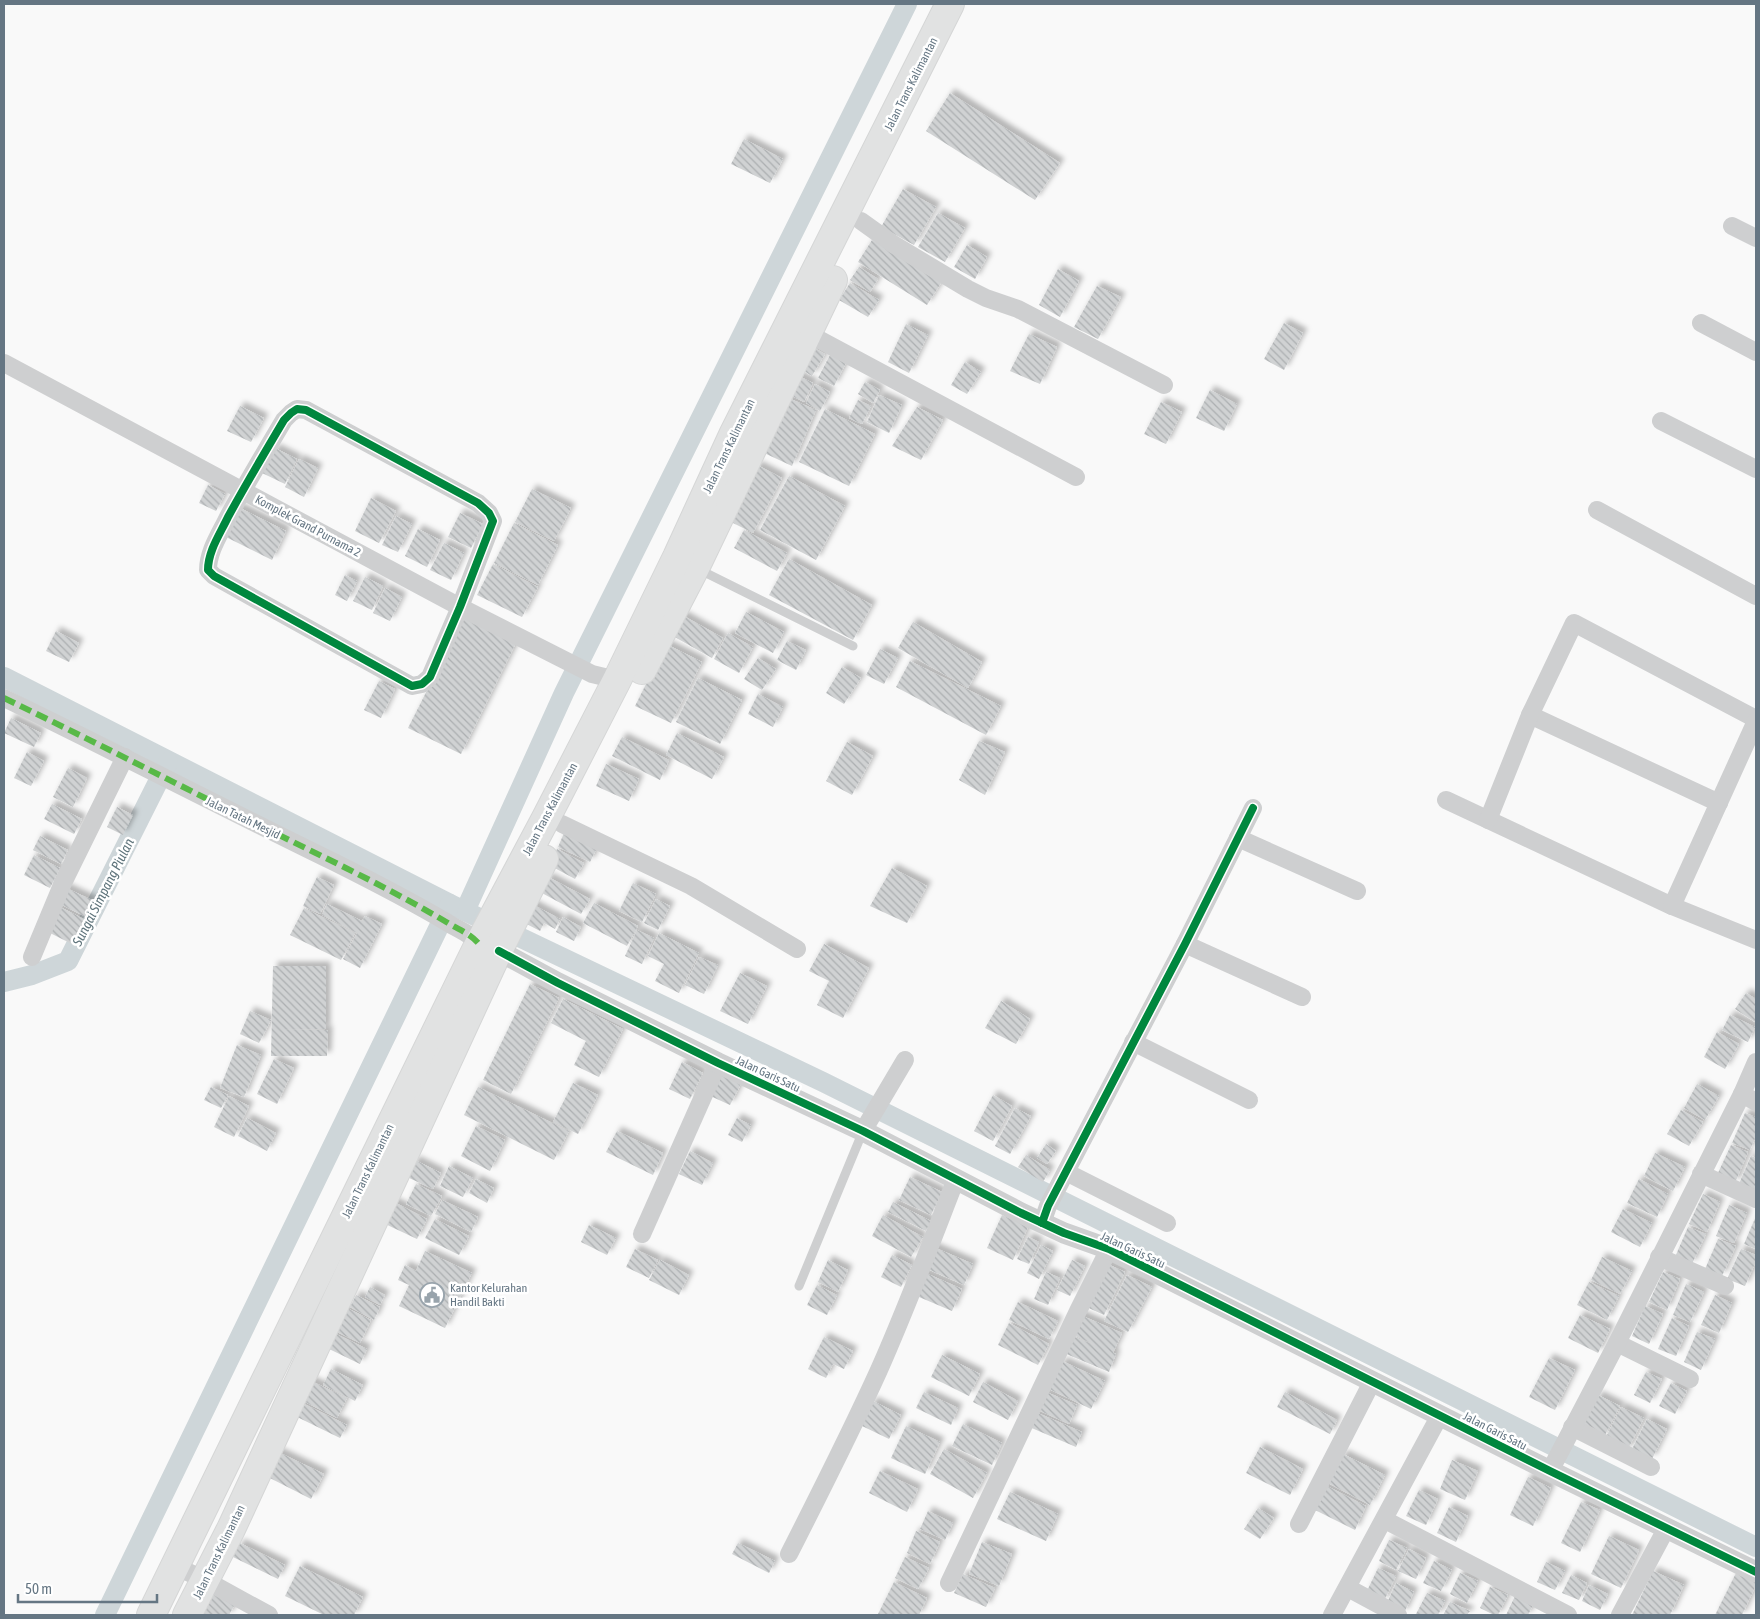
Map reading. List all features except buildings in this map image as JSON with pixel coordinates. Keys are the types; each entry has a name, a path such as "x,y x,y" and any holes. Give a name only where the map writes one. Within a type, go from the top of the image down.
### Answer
{"highway":[{"name":"Jalan Trans Kalimantan","path":"517,893 604,677 806,333 861,221 949,6"},
{"name":"Jalan Trans Kalimantan","path":"151,1615 199,1515 517,893 562,824 695,568 743,440 949,6"},
{"name":"Jalan Trans Kalimantan","path":"187,1615 231,1529 489,947"},
{"path":"199,1515 231,1529"}],"street":[{"path":"861,221 893,244 968,289 986,298 1018,309 1164,385"},
{"path":"1732,226 1756,238"},
{"path":"1701,323 1756,352"},
{"path":"806,333 1076,477"},
{"name":"Komplek Grand Purnama 2","path":"4,363 460,607 562,659 604,677"},
{"path":"297,410 306,410 478,503 489,513 493,520 490,532 430,678 422,684 412,686 214,576 208,570 208,562 213,546 243,490 284,420 297,410"},
{"path":"1661,420 1756,469"},
{"path":"1597,510 1756,596"},
{"path":"1488,820 1530,715 1574,623 1756,720 1672,906"},
{"name":"Jalan Tatah Mesjid","path":"4,698 417,905 452,926 472,935 489,947"},
{"path":"1530,715 1718,803"},
{"path":"32,957 62,885 125,757"},
{"path":"1446,800 1672,906 1756,940"},
{"path":"1045,1214 1253,808"},
{"path":"562,824 691,886 797,949"},
{"path":"1238,838 1357,891"},
{"path":"1185,944 1302,997"},
{"name":"Jalan Garis Satu","path":"489,947 718,1063 867,1125 956,1179 1045,1214 1064,1233 1109,1249 1440,1416 1553,1465 1666,1529 1756,1572"},
{"path":"1133,1042 1250,1100"},
{"path":"867,1125 905,1060"},
{"path":"1553,1465 1617,1343 1701,1174 1749,1098 1756,1062"},
{"path":"642,1234 718,1063"},
{"path":"1701,1174 1756,1199"},
{"path":"789,1554 846,1442 905,1308 956,1179"},
{"path":"1062,1180 1167,1223"},
{"path":"949,1583 1109,1249"},
{"path":"1659,1257 1725,1286"},
{"path":"1617,1343 1690,1379"},
{"path":"1299,1524 1372,1382"},
{"path":"1332,1615 1440,1416"},
{"path":"1570,1432 1651,1467"},
{"path":"1385,1520 1568,1615"},
{"path":"1620,1615 1666,1529"},
{"path":"175,1566 269,1615"},
{"path":"1348,1588 1398,1615"}],"lane":[{"path":"695,568 853,646"},
{"path":"799,1286 867,1125"}],"waterway":[{"path":"465,911 564,693 907,4"},
{"path":"4,677 450,904 823,1082 1756,1547"},
{"name":"Sungai Simpang Piulan","path":"4,982 32,975 68,961 168,762"},
{"path":"105,1615 450,904"}],"marked path":[{"path":"4,698 377,884 464,932 479,944"}],"cycle path":[{"path":"297,409 306,410 478,503 489,513 493,521 460,607 430,677 422,684 412,686 214,576 208,570 212,549 235,505 284,420 297,409"},
{"path":"1042,1223 1048,1206 1185,944 1253,808"},
{"path":"499,951 558,983 718,1063 863,1131 1021,1213 1064,1233 1109,1249 1550,1471 1756,1572"}],"place":[{"name":"Kantor Kelurahan Handil Bakti","path":"432,1295"}]}
